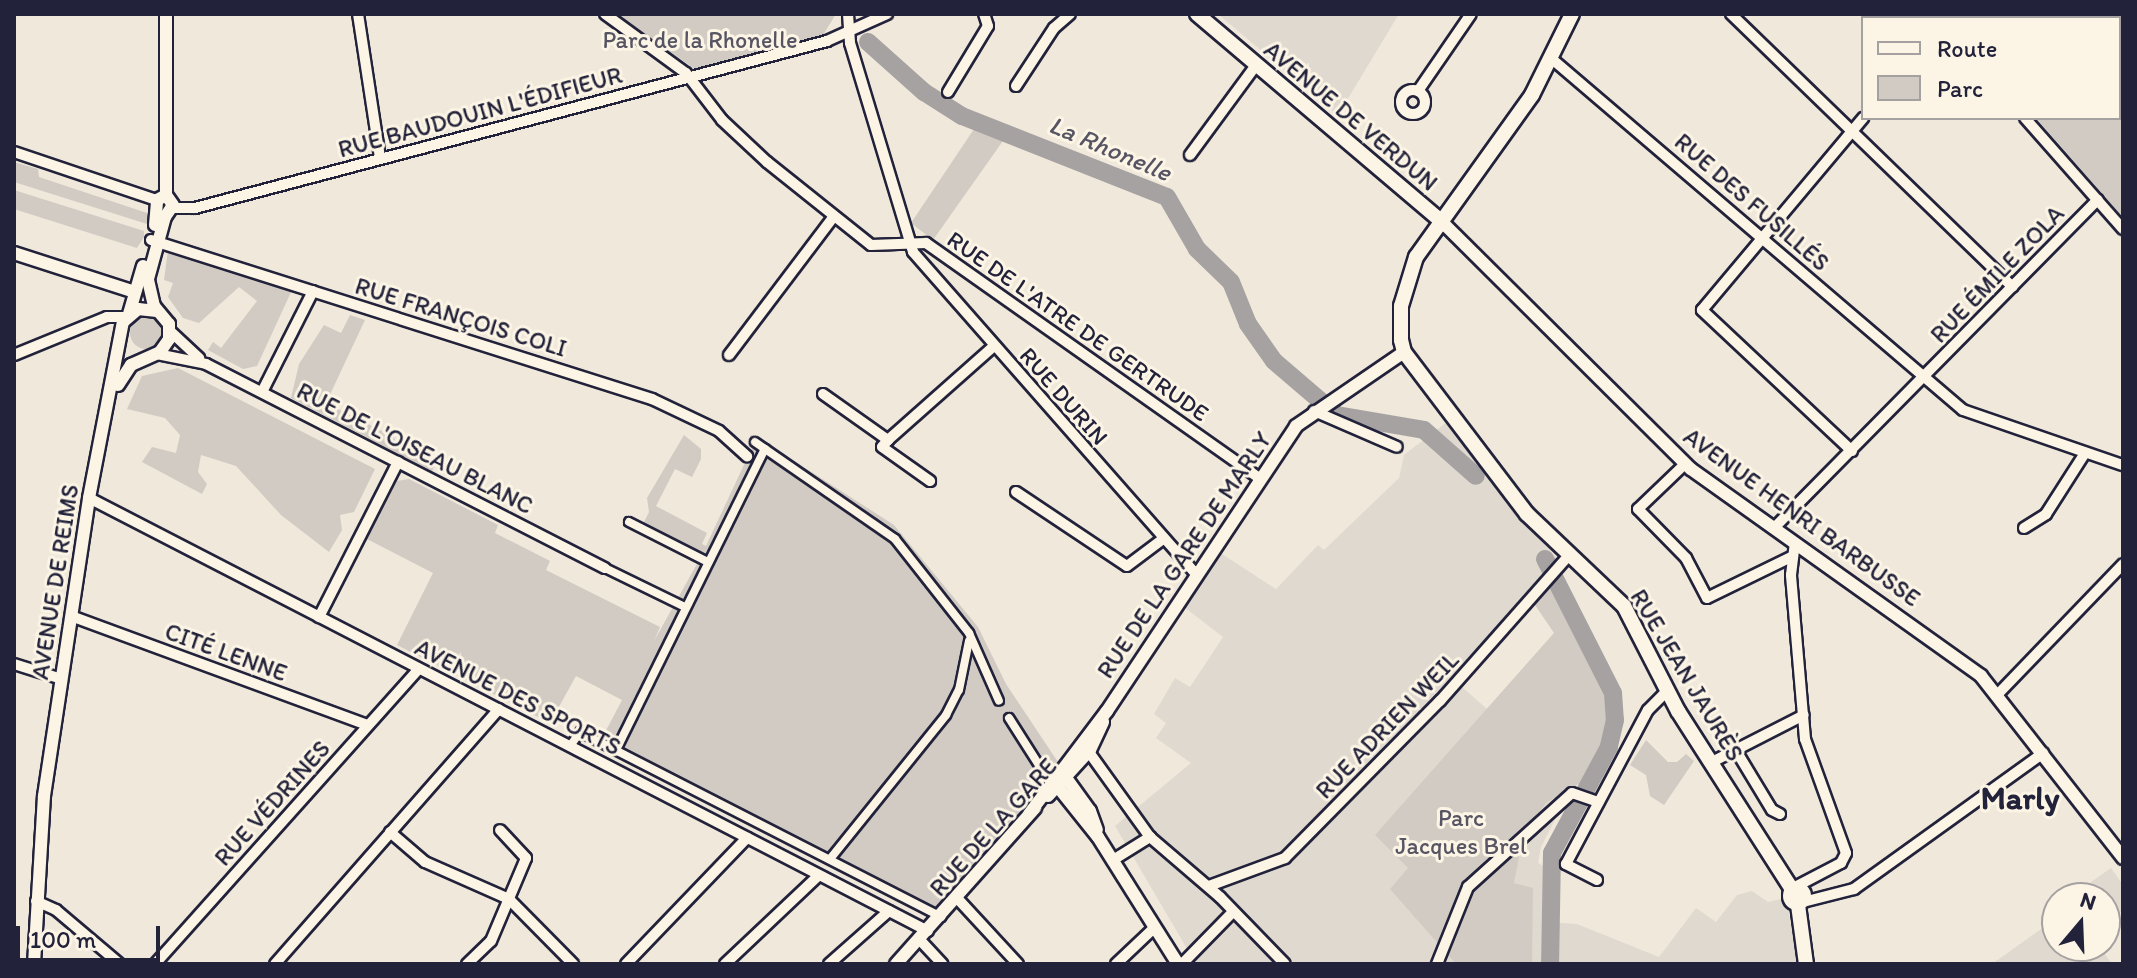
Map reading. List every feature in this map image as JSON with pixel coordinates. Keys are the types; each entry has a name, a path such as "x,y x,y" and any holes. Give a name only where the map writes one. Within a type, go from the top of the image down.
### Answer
{"main road":[{"name":"AVENUE DE VERDUN","path":"1197,14 1441,221"},
{"path":"1404,352 1400,322 1406,283 1420,250 1532,95 1572,14"},
{"name":"RUE JEAN JAURÈS","path":"1404,352 1527,514 1624,606 1667,691 1793,887 1800,904 1806,964"}],"street":[{"name":"AVENUE DE REIMS","path":"34,964 43,806 89,498 124,323 164,205 166,14"},
{"path":"358,14 380,158"},
{"name":"RUE DE L'ATRE DE GERTRUDE","path":"605,14 691,77 727,125 874,246 907,240 926,243 1260,479"},
{"path":"848,14 848,33 907,240"},
{"name":"RUE BAUDOUIN L'ÉDIFIEUR","path":"164,205 195,208 691,77 848,33 887,14"},
{"path":"948,92 988,26 984,14"},
{"path":"1016,86 1054,28 1070,14"},
{"path":"1418,91 1471,14"},
{"path":"1731,14 2013,287"},
{"name":"RUE DES FUSILLÉS","path":"1552,59 1968,413 2123,465"},
{"path":"1190,155 1256,65"},
{"path":"1852,451 1707,317 1703,305 1861,120"},
{"path":"2027,120 2123,229"},
{"path":"14,152 164,205"},
{"name":"RUE ÉMILE ZOLA","path":"1774,528 2098,200"},
{"path":"729,355 834,216"},
{"name":"AVENUE HENRI BARBUSSE","path":"1441,221 1685,464 1965,662 1998,694 2123,858"},
{"name":"RUE DURIN","path":"907,240 994,346 1197,575"},
{"name":"AVENUE DE REIMS","path":"111,398 128,367 167,345 170,331 157,311 148,276 154,241"},
{"name":"RUE FRANÇOIS COLI","path":"154,241 652,399 719,431 747,456"},
{"path":"14,253 135,292"},
{"path":"262,392 313,291"},
{"path":"14,355 124,323 141,308 157,311"},
{"path":"124,323 133,353 151,355"},
{"name":"RUE DE L'OISEAU BLANC","path":"170,331 206,364 605,568"},
{"path":"930,481 882,447 994,346"},
{"name":"RUE DE LA GARE DE MARLY","path":"1107,711 1296,426 1404,352"},
{"name":"RUE DE L'OISEAU BLANC","path":"151,355 206,364"},
{"path":"823,394 888,440"},
{"path":"1316,410 1397,447"},
{"path":"755,442 888,531 969,633 999,701"},
{"path":"616,750 765,449"},
{"path":"2024,528 2046,514 2085,453"},
{"path":"747,456 758,464"},
{"path":"319,617 398,462"},
{"path":"1685,464 1638,509 1686,558 1707,598 1791,557"},
{"path":"1016,492 1127,566 1163,539"},
{"name":"AVENUE DES SPORTS","path":"89,498 889,911 924,936"},
{"path":"629,522 708,562"},
{"path":"1793,887 1841,863 1846,853 1807,743 1791,557 1795,544"},
{"name":"RUE ADRIEN WEIL","path":"1209,886 1285,858 1440,701 1569,555"},
{"path":"1998,694 2123,564"},
{"path":"605,568 685,607"},
{"name":"CITÉ LENNE","path":"71,616 367,725"},
{"path":"830,859 946,715 959,690 969,633"},
{"path":"14,664 62,679"},
{"name":"RUE VÉDRINES","path":"155,964 419,669"},
{"path":"1597,880 1566,864 1594,801 1648,710 1667,691"},
{"path":"275,964 499,709"},
{"name":"RUE DE LA GARE","path":"896,964 1059,781 1086,747 1107,711"},
{"path":"1712,762 1804,715"},
{"path":"1009,718 1059,781 1090,811 1098,837 1180,964 1233,912"},
{"path":"570,746 578,731 941,917"},
{"name":"RUE DE LA GARE","path":"1086,747 1150,837 1209,886 1285,964"},
{"path":"1735,749 1772,810 1780,814"},
{"path":"1800,904 1854,889 2043,753"},
{"path":"1437,964 1465,890 1576,793 1594,801"},
{"path":"467,964 489,944 526,856 500,830"},
{"path":"390,832 425,862 509,899 573,964"},
{"path":"1113,860 1150,837"},
{"path":"626,964 747,838"},
{"path":"725,964 819,875"},
{"path":"957,898 1018,964"},
{"path":"36,901 56,910 120,964"},
{"path":"829,964 889,911"},
{"path":"1116,964 1155,927"},
{"path":"924,936 942,964"}],"shaded area":[{"path":"1218,14 1399,14 1338,115"},
{"path":"1447,422 1558,560 1455,681 1573,784 1541,847 1538,863 1548,868 1548,922 1577,924 1659,957 1696,908 1716,922 1737,895 1752,891 1768,902 1786,898 1798,964 1196,964 1115,826 1191,763 1156,738 1166,723 1154,714 1175,678 1190,687 1223,637 1184,607 1219,552 1276,589 1318,545 1324,550 1399,478 1404,455"},
{"path":"2111,868 2121,882 2091,882"},
{"path":"2121,882 2123,885 2121,911"},
{"path":"2041,929 2041,962 2112,964 1992,964"}],"green space":[{"name":"Parc de la Rhonelle","path":"617,14 836,14 823,35 695,69"},
{"path":"1944,14 2123,14 2123,217 2038,120 2121,120 2121,16"},
{"path":"974,129 1005,138 933,240 911,223"},
{"path":"14,162 38,169 39,177 150,214 147,224 14,182"},
{"path":"14,190 144,231 144,237 137,248 14,209"},
{"path":"168,250 292,290 257,366 243,369 208,350 213,342 221,348 257,301 239,287 199,323 183,318 168,297 173,283 164,280"},
{"path":"350,315 365,320 326,403 394,437 397,446 435,465 432,471 291,398 299,364 324,325 341,333"},
{"path":"146,317 157,322 162,333 157,344 146,349 135,344 130,333 135,322"},
{"path":"178,368 375,469 354,512 340,515 342,530 329,552 281,515 236,466 201,455 198,472 207,484 202,494 142,462 152,447 176,453 180,435 165,418 127,409 142,376"},
{"path":"684,435 701,449 701,459 692,477 675,469 656,506 707,533 702,544 706,546 757,437 894,525 978,627 1006,684 1060,765 927,917 598,746 622,700 576,676 550,723 397,645 433,573 367,539 397,481 409,479 498,525 495,533 550,561 546,570 660,627 654,641 702,555 642,526 649,512 647,498"},
{"name":"Parc Jacques Brel","path":"1555,582 1606,691 1610,716 1604,742 1582,782 1546,803 1524,832 1514,883 1533,888 1532,964 1456,964 1390,889 1408,868 1375,835 1554,633 1535,605"},
{"path":"1646,740 1668,762 1677,762 1686,754 1694,761 1664,805 1650,796 1646,775 1630,765"}],"waterway":[{"name":"La Rhonelle","path":"868,42 924,92 962,116 1167,197 1197,249 1231,282 1248,324 1274,361 1337,415 1424,430 1476,476"},
{"name":"La Rhonelle","path":"1545,559 1613,693 1615,720 1609,747 1552,853 1550,964"}],"district":[{"name":"Marly","path":"2020,798"}]}
